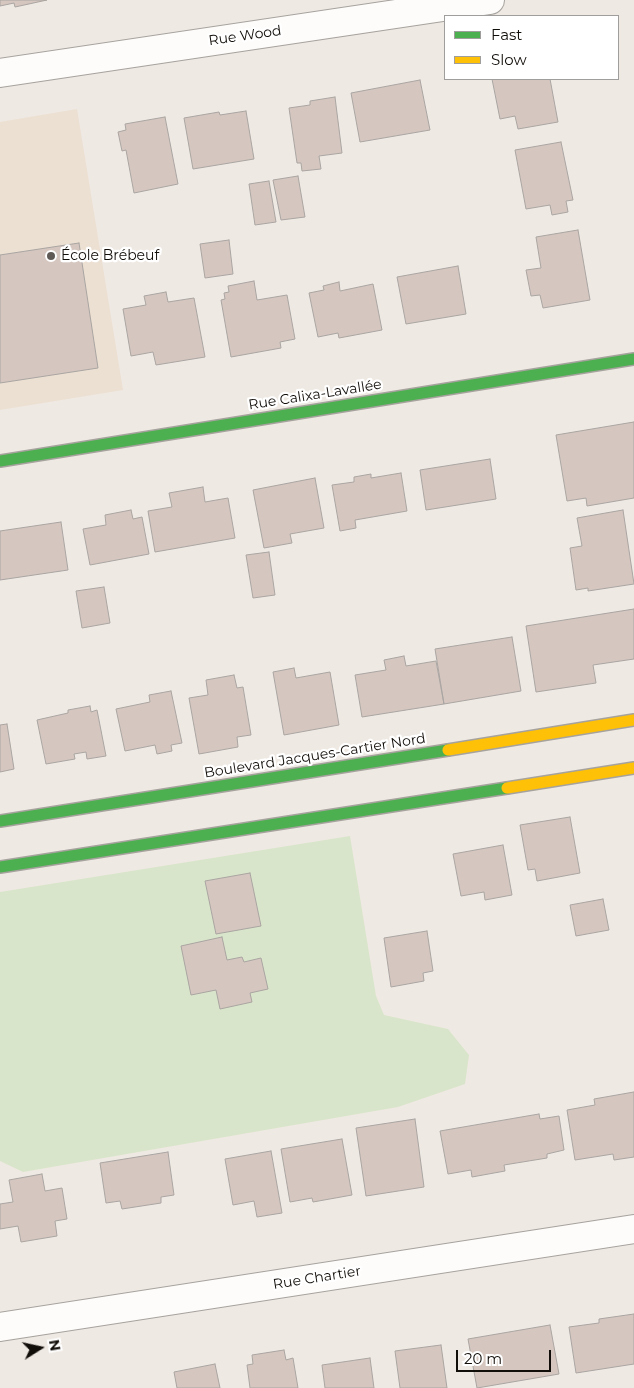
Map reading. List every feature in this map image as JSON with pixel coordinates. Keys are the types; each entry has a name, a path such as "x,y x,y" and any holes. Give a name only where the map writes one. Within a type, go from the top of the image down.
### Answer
{"main road":[{"name":"Rue Calixa-Lavallée","path":"0,461 634,359"},
{"name":"Boulevard Jacques-Cartier Nord","path":"0,821 634,720"},
{"path":"0,867 634,768"}],"street":[{"name":"Rue Wood","path":"0,73 490,0"},
{"name":"Rue Chartier","path":"0,1327 634,1229"}],"shaded area":[{"name":"École Brébeuf","path":"77,109 123,390 0,410 0,122"}],"green space":[{"path":"350,836 376,996 384,1015 448,1029 469,1055 465,1084 398,1107 23,1172 0,1161 0,892"}],"building":[{"path":"0,0 47,0 15,7 14,3 0,6"},
{"path":"420,80 430,130 360,142 351,93"},
{"path":"492,80 550,80 558,122 518,129 515,116 500,119"},
{"path":"335,97 342,153 319,156 321,169 302,171 301,163 297,163 289,108 310,105 310,101"},
{"path":"246,111 254,159 193,169 184,118 219,112 220,115"},
{"path":"165,117 178,184 134,193 126,150 122,151 118,132 126,130 125,124"},
{"path":"561,142 573,200 566,201 568,212 552,215 550,205 526,209 515,150"},
{"path":"298,176 305,217 281,220 273,180"},
{"path":"269,181 276,222 255,225 249,184"},
{"path":"578,230 590,300 543,308 540,295 531,296 526,270 541,268 536,237"},
{"path":"229,240 233,274 205,278 200,244"},
{"path":"79,243 98,368 0,383 0,255"},
{"path":"458,266 466,314 406,324 397,277"},
{"path":"254,281 257,300 287,295 295,339 280,342 281,348 231,357 221,300 225,299 224,293 229,292 228,286"},
{"path":"339,282 340,291 373,284 382,330 339,338 338,333 318,337 309,293 324,290 323,286"},
{"path":"166,292 168,302 194,298 205,357 156,365 153,352 131,356 123,309 146,305 144,296"},
{"path":"634,422 634,498 587,506 586,498 567,501 556,435"},
{"path":"490,459 496,499 426,510 420,470"},
{"path":"401,473 407,511 355,520 356,528 340,531 332,485 354,482 354,477 371,474 371,478"},
{"path":"315,478 324,528 290,534 292,543 264,548 253,490"},
{"path":"203,487 205,502 228,498 235,538 155,552 148,511 172,507 169,493"},
{"path":"131,510 133,519 142,517 149,554 90,565 83,529 106,525 105,515"},
{"path":"623,510 634,584 588,591 588,588 576,590 570,548 582,546 577,518"},
{"path":"61,522 68,570 0,580 0,531"},
{"path":"269,552 275,595 253,598 246,555"},
{"path":"104,587 110,623 82,628 76,591"},
{"path":"634,609 634,659 593,665 596,683 536,692 526,626"},
{"path":"512,637 521,691 444,704 435,649"},
{"path":"404,656 406,666 436,661 444,704 362,717 355,675 386,670 384,660"},
{"path":"294,668 296,678 330,672 339,725 284,735 273,672"},
{"path":"234,675 237,688 243,687 251,735 237,737 238,747 199,754 189,698 208,695 206,680"},
{"path":"171,691 182,743 171,745 172,751 157,754 155,745 125,751 116,709 150,702 149,695"},
{"path":"90,706 91,712 97,710 106,756 87,759 86,752 74,754 75,759 46,764 37,720 68,713 68,710"},
{"path":"7,724 14,769 0,772 0,725"},
{"path":"570,817 580,873 537,881 535,869 528,870 520,825"},
{"path":"503,845 512,895 485,900 484,892 461,896 453,854"},
{"path":"250,873 261,926 216,934 205,881"},
{"path":"603,899 609,930 576,936 570,905"},
{"path":"427,931 433,971 423,973 424,981 391,987 384,938"},
{"path":"222,937 227,960 242,957 244,962 261,958 268,989 250,993 252,1002 220,1009 216,990 191,995 181,946"},
{"path":"634,1092 634,1157 614,1160 613,1154 575,1160 567,1110 595,1105 594,1099"},
{"path":"539,1114 540,1119 559,1116 564,1150 547,1154 547,1158 504,1165 505,1171 472,1177 471,1170 448,1174 440,1131"},
{"path":"415,1119 424,1187 366,1196 356,1128"},
{"path":"342,1139 352,1195 313,1202 312,1198 290,1202 281,1149"},
{"path":"271,1151 282,1213 257,1217 254,1201 233,1205 225,1159"},
{"path":"168,1152 174,1195 161,1197 161,1203 122,1209 120,1201 106,1203 100,1163"},
{"path":"42,1174 45,1191 62,1188 67,1219 55,1221 57,1236 21,1242 18,1226 0,1229 0,1204 13,1202 9,1180"},
{"path":"634,1314 634,1364 576,1373 569,1327 599,1323 599,1319"},
{"path":"550,1325 559,1374 477,1388 468,1339"},
{"path":"441,1345 447,1388 400,1388 395,1351"},
{"path":"284,1350 286,1360 293,1358 298,1388 250,1388 247,1365 253,1364 252,1355"},
{"path":"370,1358 374,1388 325,1388 322,1365"},
{"path":"215,1364 220,1388 177,1388 174,1372"}],"traffic: fast":[{"path":"0,461 634,359"},
{"path":"0,821 448,750"},
{"path":"0,867 507,788"}],"traffic: slow":[{"path":"448,750 634,720"},
{"path":"507,788 634,768"}],"place":[{"name":"École Brébeuf","path":"51,256"}]}
